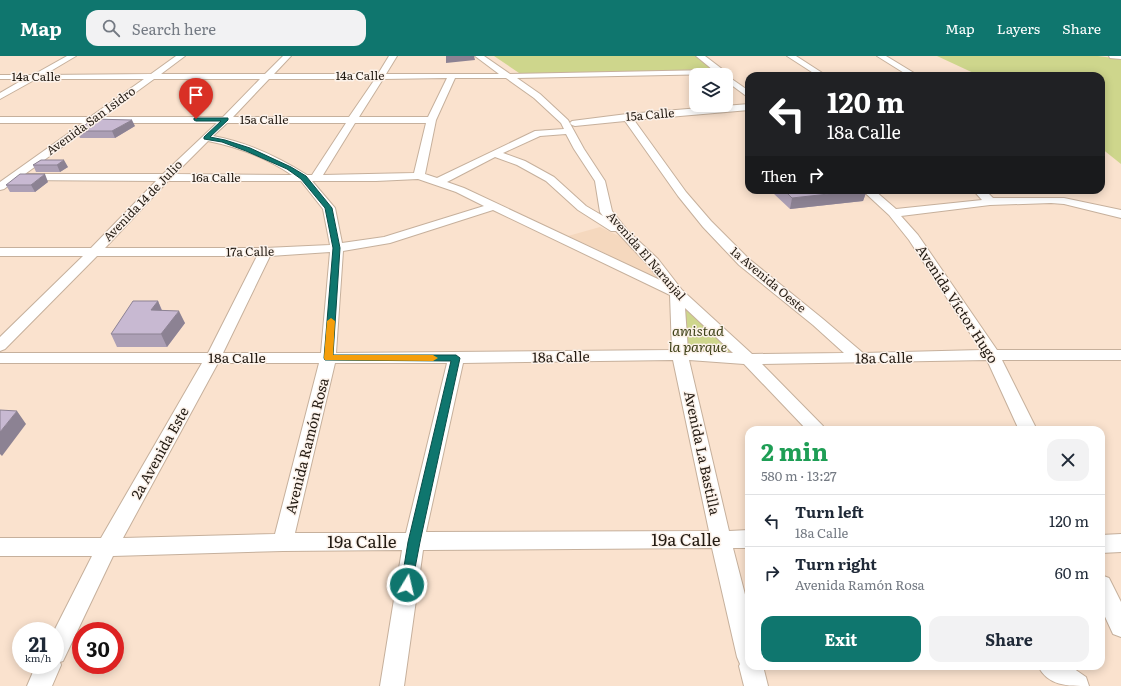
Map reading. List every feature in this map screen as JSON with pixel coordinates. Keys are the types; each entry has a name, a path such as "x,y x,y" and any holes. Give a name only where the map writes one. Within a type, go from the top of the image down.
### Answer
{"street":[{"path":"0,96 72,56"},
{"name":"Avenida San Isidro","path":"0,187 181,56"},
{"name":"Avenida 14 de Julio","path":"0,346 287,56"},
{"path":"310,177 354,120 393,56"},
{"name":"Avenida El Naranjal","path":"479,56 537,96 572,127 579,149 600,181 606,212 624,234 653,262 677,294 748,358 813,426"},
{"path":"700,56 715,68"},
{"path":"791,56 817,72"},
{"path":"882,56 908,72"},
{"path":"1113,56 1121,57"},
{"path":"508,76 689,74"},
{"name":"14a Calle","path":"0,78 508,76"},
{"path":"452,77 431,120 419,176 460,190 677,294"},
{"path":"733,82 745,92"},
{"name":"15a Calle","path":"438,182 538,133 627,117 745,107"},
{"name":"1a Avenida Oeste","path":"627,117 682,194 707,224 744,262 818,322 859,358"},
{"name":"15a Calle","path":"0,120 431,120"},
{"name":"Avenida Ramón Rosa","path":"206,138 223,141 262,154 310,177 329,208 337,248 328,358 283,542"},
{"path":"495,154 521,164 550,179 582,208 624,234"},
{"name":"16a Calle","path":"14,177 376,178 419,176"},
{"name":"Avenida Víctor Hugo","path":"872,194 893,213 914,238 992,355 1026,426"},
{"path":"982,194 990,202"},
{"path":"1058,194 1064,201"},
{"path":"893,213 990,202 1051,200 1064,201 1121,214"},
{"name":"17a Calle","path":"0,252 264,252 337,248 386,240 494,206"},
{"name":"2a Avenida Este","path":"64,635 107,547 213,358 264,252"},
{"name":"Avenida La Bastilla","path":"677,294 680,355 745,640"},
{"name":"18a Calle","path":"0,358 456,358 680,355 748,358 859,358 992,355 1121,355"},
{"path":"392,686 414,542 456,358"},
{"name":"19a Calle","path":"0,547 107,547 283,542 745,540"},
{"path":"1105,544 1121,543"},
{"path":"1105,593 1121,626"},
{"path":"752,670 756,686"},
{"path":"1055,670 1077,686"},
{"path":"39,686 45,674"}],"shaded area":[{"path":"600,227 619,236 642,258 666,286 597,249 568,236"}],"green space":[{"path":"494,56 697,56 712,68 689,68 689,70 522,75"},
{"path":"937,56 1098,56 1121,59 1121,164 1105,151 1105,72 971,72"},
{"name":"amistad la parque","path":"682,303 748,359 680,355"}],"building":[{"path":"93,119 132,120 112,131 77,131"},
{"path":"41,160 64,160 57,165 33,165"},
{"path":"20,174 45,174 31,185 6,185"},
{"path":"788,194 828,194 792,198"},
{"path":"133,301 158,301 151,310 179,311 161,334 111,334"},
{"path":"0,410 17,411 0,432"}],"slow traffic":[{"path":"331,321 328,358 433,358"}],"route":[{"path":"196,119 226,119 206,138 223,141 262,154 289,168 303,177 329,208 337,248 328,358 456,358 414,542 407,585"}]}
